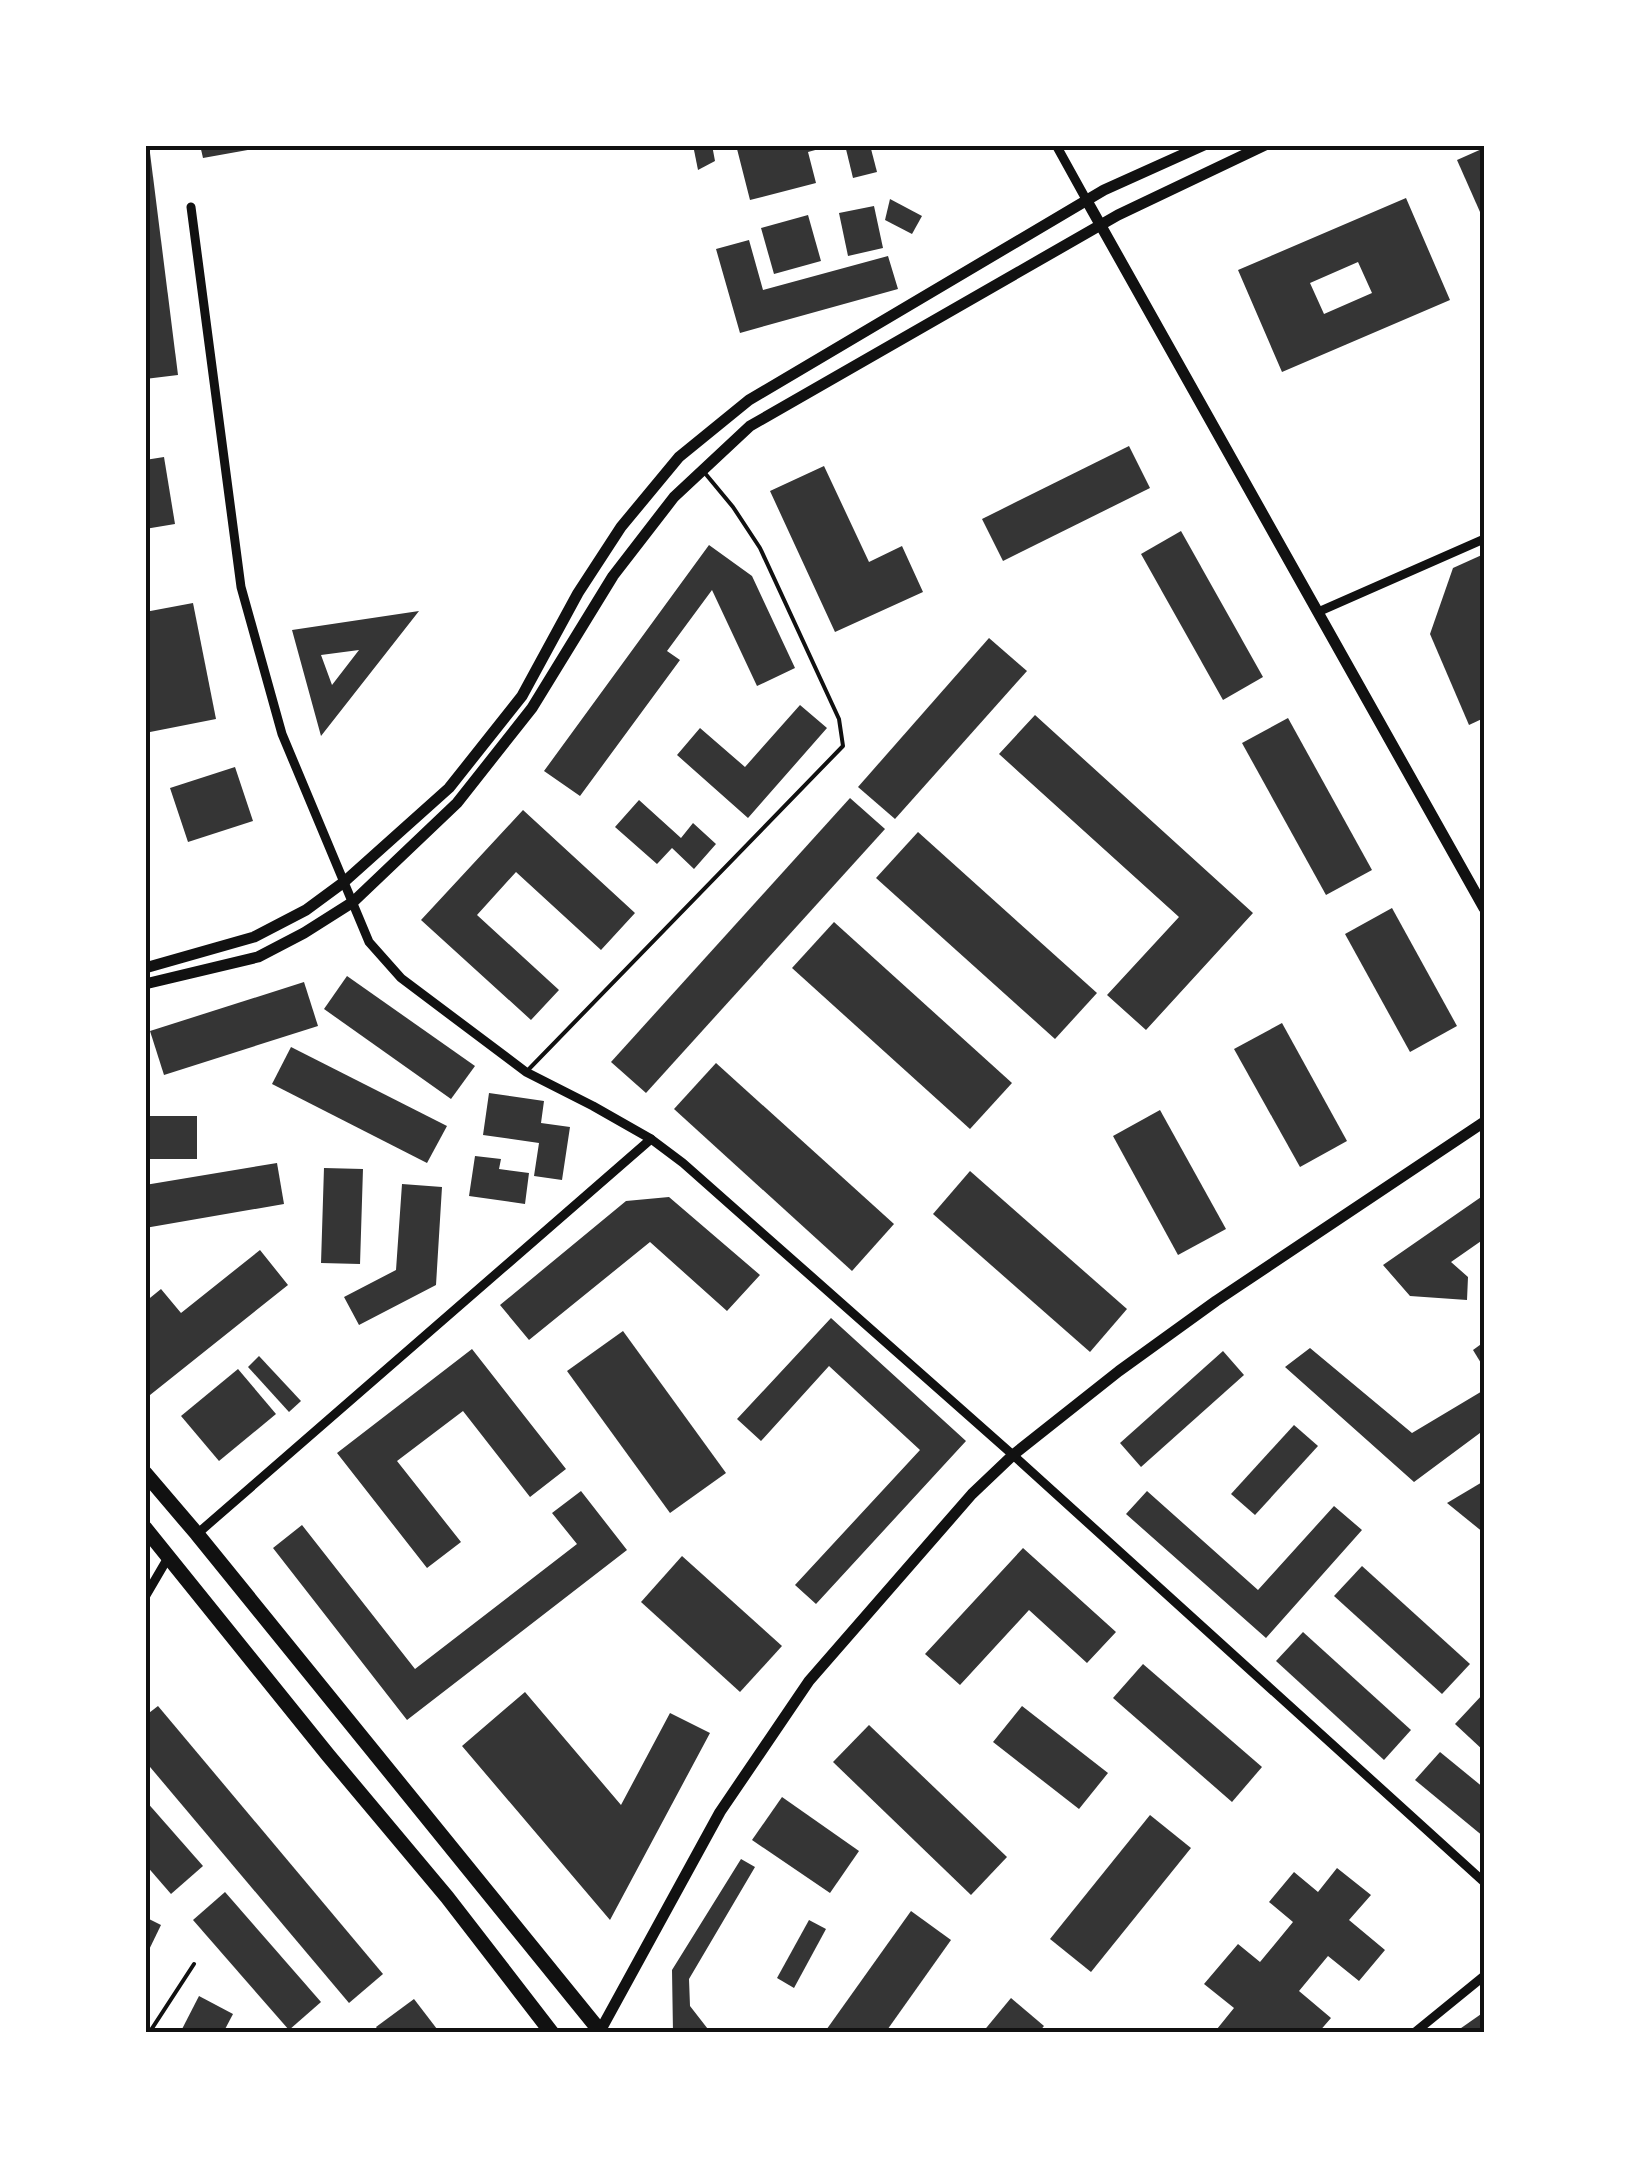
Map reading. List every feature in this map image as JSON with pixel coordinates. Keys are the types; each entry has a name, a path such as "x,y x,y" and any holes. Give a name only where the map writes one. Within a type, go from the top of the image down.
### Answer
{"highway":[{"path":"145,1473 600,2032"},
{"path":"145,1528 447,1897 552,2033"}],"street":[{"path":"1056,145 1484,908"},
{"path":"145,968 254,938 306,910 344,882 449,788 522,696 578,592 620,527 680,457 749,400 1104,190 1204,145"},
{"path":"145,984 258,957 353,902 457,804 532,708 613,576 674,497 750,426 1101,225 1265,145"},
{"path":"191,207 242,586 282,734 369,942 401,978 526,1072 651,1140 698,1175 1014,1455 1484,1882"},
{"path":"1318,612 1484,539"},
{"path":"600,2032 720,1812 809,1680 972,1494 1119,1371 1484,1122"},
{"path":"197,1534 651,1140"},
{"path":"145,1597 169,1556"},
{"path":"1414,2033 1484,1976"}],"lane":[{"path":"526,1072 843,746 839,719 760,548 702,470"},
{"path":"149,2033 194,1964"}],"building":[{"path":"145,145 149,145 178,375 145,379"},
{"path":"200,145 258,145 259,148 203,158"},
{"path":"693,145 712,145 715,161 698,170"},
{"path":"736,145 830,146 808,152 816,183 750,200"},
{"path":"845,145 870,145 877,172 853,178"},
{"path":"1484,148 1484,221 1457,160"},
{"path":"1406,198 1450,300 1282,372 1238,270","holes":["1358,262 1372,293 1324,314 1310,283"]},
{"path":"890,199 922,216 912,234 885,220"},
{"path":"874,206 883,248 848,256 839,213"},
{"path":"808,215 821,261 774,274 761,228"},
{"path":"749,240 763,290 888,256 898,289 740,333 716,249"},
{"path":"1129,446 1150,488 1003,561 982,519"},
{"path":"164,457 175,524 145,529 145,460"},
{"path":"824,466 869,562 902,546 923,592 835,632 770,491"},
{"path":"1181,531 1263,677 1223,700 1141,554"},
{"path":"709,545 752,576 795,668 757,686 712,590 667,651 680,660 580,796 544,771"},
{"path":"1484,554 1484,718 1469,725 1430,634 1453,568"},
{"path":"193,603 216,719 145,733 145,612"},
{"path":"419,611 321,736 292,630","holes":["359,650 332,685 321,655"]},
{"path":"989,638 1027,671 895,819 858,787"},
{"path":"800,705 827,728 748,818 677,755 700,728 745,767"},
{"path":"1035,715 1253,913 1146,1030 1107,995 1179,917 999,754"},
{"path":"1288,718 1372,870 1326,895 1242,743"},
{"path":"235,767 253,821 188,842 170,788"},
{"path":"850,798 885,829 646,1093 611,1062"},
{"path":"639,800 681,838 693,823 716,844 694,869 672,848 657,864 615,827"},
{"path":"523,810 635,913 601,950 516,872 477,915 559,990 531,1020 421,920"},
{"path":"918,832 1097,993 1055,1039 876,878"},
{"path":"1392,908 1457,1026 1410,1052 1345,934"},
{"path":"834,922 1012,1083 970,1129 792,968"},
{"path":"347,976 475,1066 451,1099 324,1009"},
{"path":"304,982 318,1026 164,1075 150,1031"},
{"path":"1282,1023 1347,1141 1300,1167 1234,1049"},
{"path":"291,1047 447,1126 427,1163 272,1084"},
{"path":"716,1063 894,1224 852,1271 674,1109"},
{"path":"489,1093 544,1101 541,1123 570,1127 562,1180 534,1176 539,1143 483,1135"},
{"path":"1160,1110 1226,1229 1178,1255 1113,1136"},
{"path":"145,1116 197,1116 197,1159 145,1159"},
{"path":"475,1156 501,1159 499,1169 529,1173 525,1204 469,1196"},
{"path":"277,1163 284,1204 145,1228 145,1185"},
{"path":"324,1168 363,1169 360,1264 321,1263"},
{"path":"970,1171 1127,1309 1090,1352 933,1214"},
{"path":"402,1184 442,1187 436,1285 359,1325 344,1297 396,1270"},
{"path":"1484,1195 1484,1239 1451,1262 1468,1277 1467,1300 1410,1296 1383,1265"},
{"path":"669,1197 760,1275 727,1311 650,1242 529,1340 500,1305 626,1201"},
{"path":"260,1250 288,1285 145,1399 145,1302 161,1289 181,1313"},
{"path":"831,1318 966,1441 816,1604 795,1585 920,1450 829,1366 761,1441 737,1419"},
{"path":"623,1331 726,1473 670,1513 567,1371"},
{"path":"1484,1342 1484,1368 1473,1350"},
{"path":"1310,1348 1412,1433 1484,1390 1484,1430 1414,1482 1285,1367"},
{"path":"472,1349 566,1469 530,1497 463,1411 397,1461 461,1542 427,1568 337,1453"},
{"path":"1223,1351 1244,1375 1141,1467 1120,1443"},
{"path":"259,1356 301,1401 289,1412 248,1367"},
{"path":"238,1369 276,1414 219,1461 181,1416"},
{"path":"1294,1425 1318,1446 1255,1515 1231,1494"},
{"path":"1484,1481 1484,1533 1447,1503"},
{"path":"581,1491 627,1550 407,1720 273,1548 302,1525 415,1669 577,1544 552,1513"},
{"path":"1147,1491 1258,1590 1334,1506 1362,1530 1266,1638 1126,1514"},
{"path":"1023,1548 1116,1632 1087,1663 1029,1610 960,1685 925,1654"},
{"path":"682,1556 782,1646 740,1692 641,1602"},
{"path":"1362,1566 1470,1664 1442,1694 1334,1596"},
{"path":"1303,1632 1411,1730 1384,1760 1276,1661"},
{"path":"1143,1664 1262,1767 1232,1802 1113,1698"},
{"path":"525,1692 621,1805 670,1713 710,1733 610,1920 462,1746"},
{"path":"1484,1693 1484,1751 1455,1724"},
{"path":"158,1706 383,1974 349,2003 145,1761 145,1716"},
{"path":"1022,1706 1108,1773 1079,1809 993,1742"},
{"path":"869,1725 1007,1857 971,1895 833,1762"},
{"path":"1440,1752 1484,1788 1484,1837 1415,1780"},
{"path":"782,1797 859,1851 830,1893 752,1840"},
{"path":"145,1800 203,1866 171,1894 145,1864"},
{"path":"1150,1815 1191,1848 1091,1972 1050,1939"},
{"path":"741,1859 755,1867 689,1979 690,2006 711,2033 673,2033 672,1970"},
{"path":"1337,1868 1371,1895 1349,1920 1385,1950 1359,1981 1328,1956 1299,1991 1331,2018 1318,2033 1222,2033 1217,2029 1234,2008 1204,1984 1238,1944 1260,1962 1293,1922 1269,1902 1294,1872 1318,1892"},
{"path":"225,1892 321,2002 289,2030 193,1920"},
{"path":"911,1911 951,1940 885,2033 824,2033"},
{"path":"145,1917 161,1925 145,1958"},
{"path":"809,1920 826,1929 794,1988 777,1978"},
{"path":"199,1996 233,2014 223,2033 180,2033"},
{"path":"1011,1998 1044,2026 1038,2033 982,2033"},
{"path":"414,1999 437,2029 432,2033 380,2033 376,2027"},
{"path":"1484,2012 1484,2033 1454,2033"}]}
